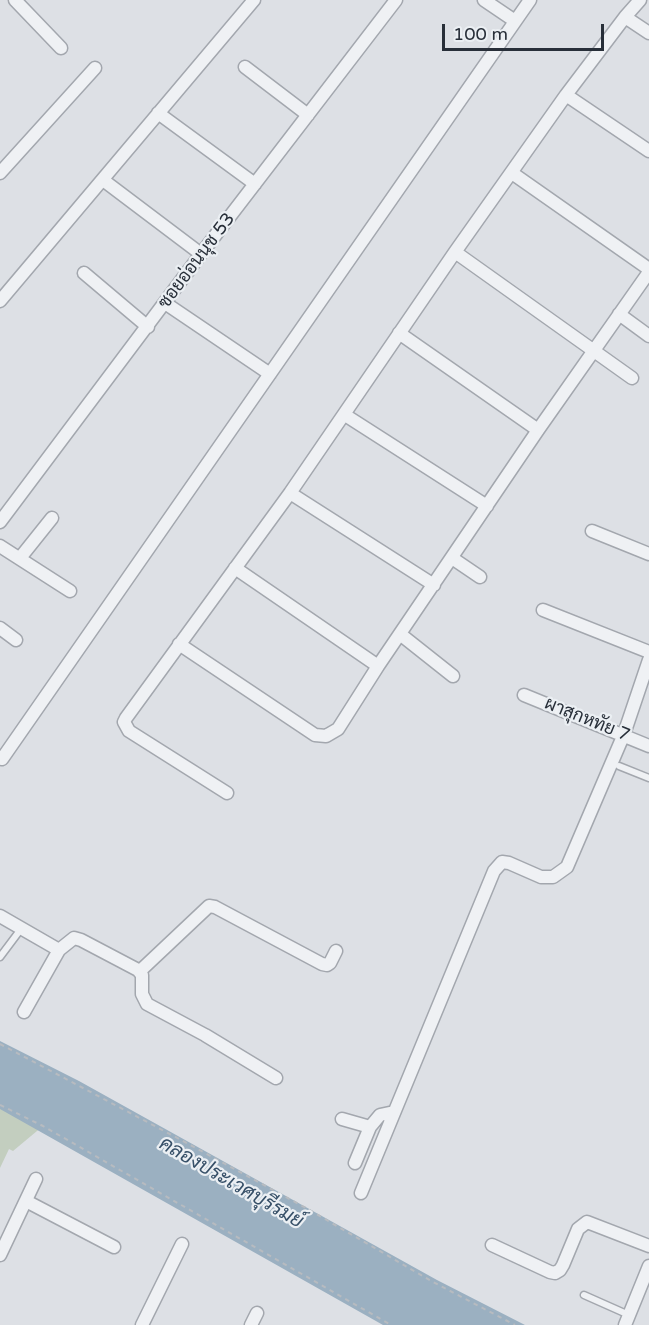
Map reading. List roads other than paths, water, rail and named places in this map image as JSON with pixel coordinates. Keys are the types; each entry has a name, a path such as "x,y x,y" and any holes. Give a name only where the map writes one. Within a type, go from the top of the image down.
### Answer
{"street":[{"path":"15,0 61,48"},
{"path":"0,301 254,0"},
{"name":"ซอยอ่อนนุช 53","path":"0,522 201,254 396,0"},
{"path":"484,0 515,21"},
{"path":"2,759 530,0"},
{"path":"227,793 129,731 125,727 126,718 290,493 566,95 625,16 640,0"},
{"path":"625,16 649,33"},
{"path":"245,67 308,115"},
{"path":"0,173 94,68"},
{"path":"566,95 649,151"},
{"path":"158,113 255,184"},
{"path":"179,644 315,735 327,736 338,729 378,666 649,270 512,173"},
{"path":"103,180 201,254"},
{"path":"455,252 632,378"},
{"path":"84,273 148,327"},
{"path":"165,303 270,374"},
{"path":"619,314 649,336"},
{"path":"399,333 538,430"},
{"path":"345,415 487,507"},
{"path":"290,493 434,585"},
{"path":"20,558 52,518"},
{"path":"592,531 649,554"},
{"path":"0,546 70,591"},
{"path":"452,558 480,577"},
{"path":"235,568 378,666"},
{"path":"543,610 649,652"},
{"path":"0,628 16,640"},
{"path":"400,634 453,676"},
{"path":"361,1192 494,871 502,862 541,877 553,877 567,867 624,734 649,660"},
{"name":"ผาสุกหทัย 7","path":"524,695 649,746"},
{"path":"140,971 209,906 322,964 330,963 336,951"},
{"path":"0,916 59,950"},
{"path":"24,1012 59,950 74,938 140,971 143,979 142,994 147,1004 205,1035 276,1078"},
{"path":"355,1163 370,1126 380,1115 394,1112"},
{"path":"342,1119 370,1126"},
{"path":"0,1255 36,1179"},
{"path":"26,1201 114,1247"},
{"path":"492,1245 550,1272 560,1270 578,1230 587,1222 649,1246"},
{"path":"142,1325 182,1244"},
{"path":"627,1320 649,1266"},
{"path":"251,1325 256,1313"}],"lane":[{"path":"619,766 649,778"},
{"path":"0,957 21,928"},
{"path":"584,1294 627,1320"}],"water":[{"name":"คลองประเวศบุรีรมย์","path":"0,1041 79,1081 437,1280 525,1325 383,1325 0,1109"}]}
